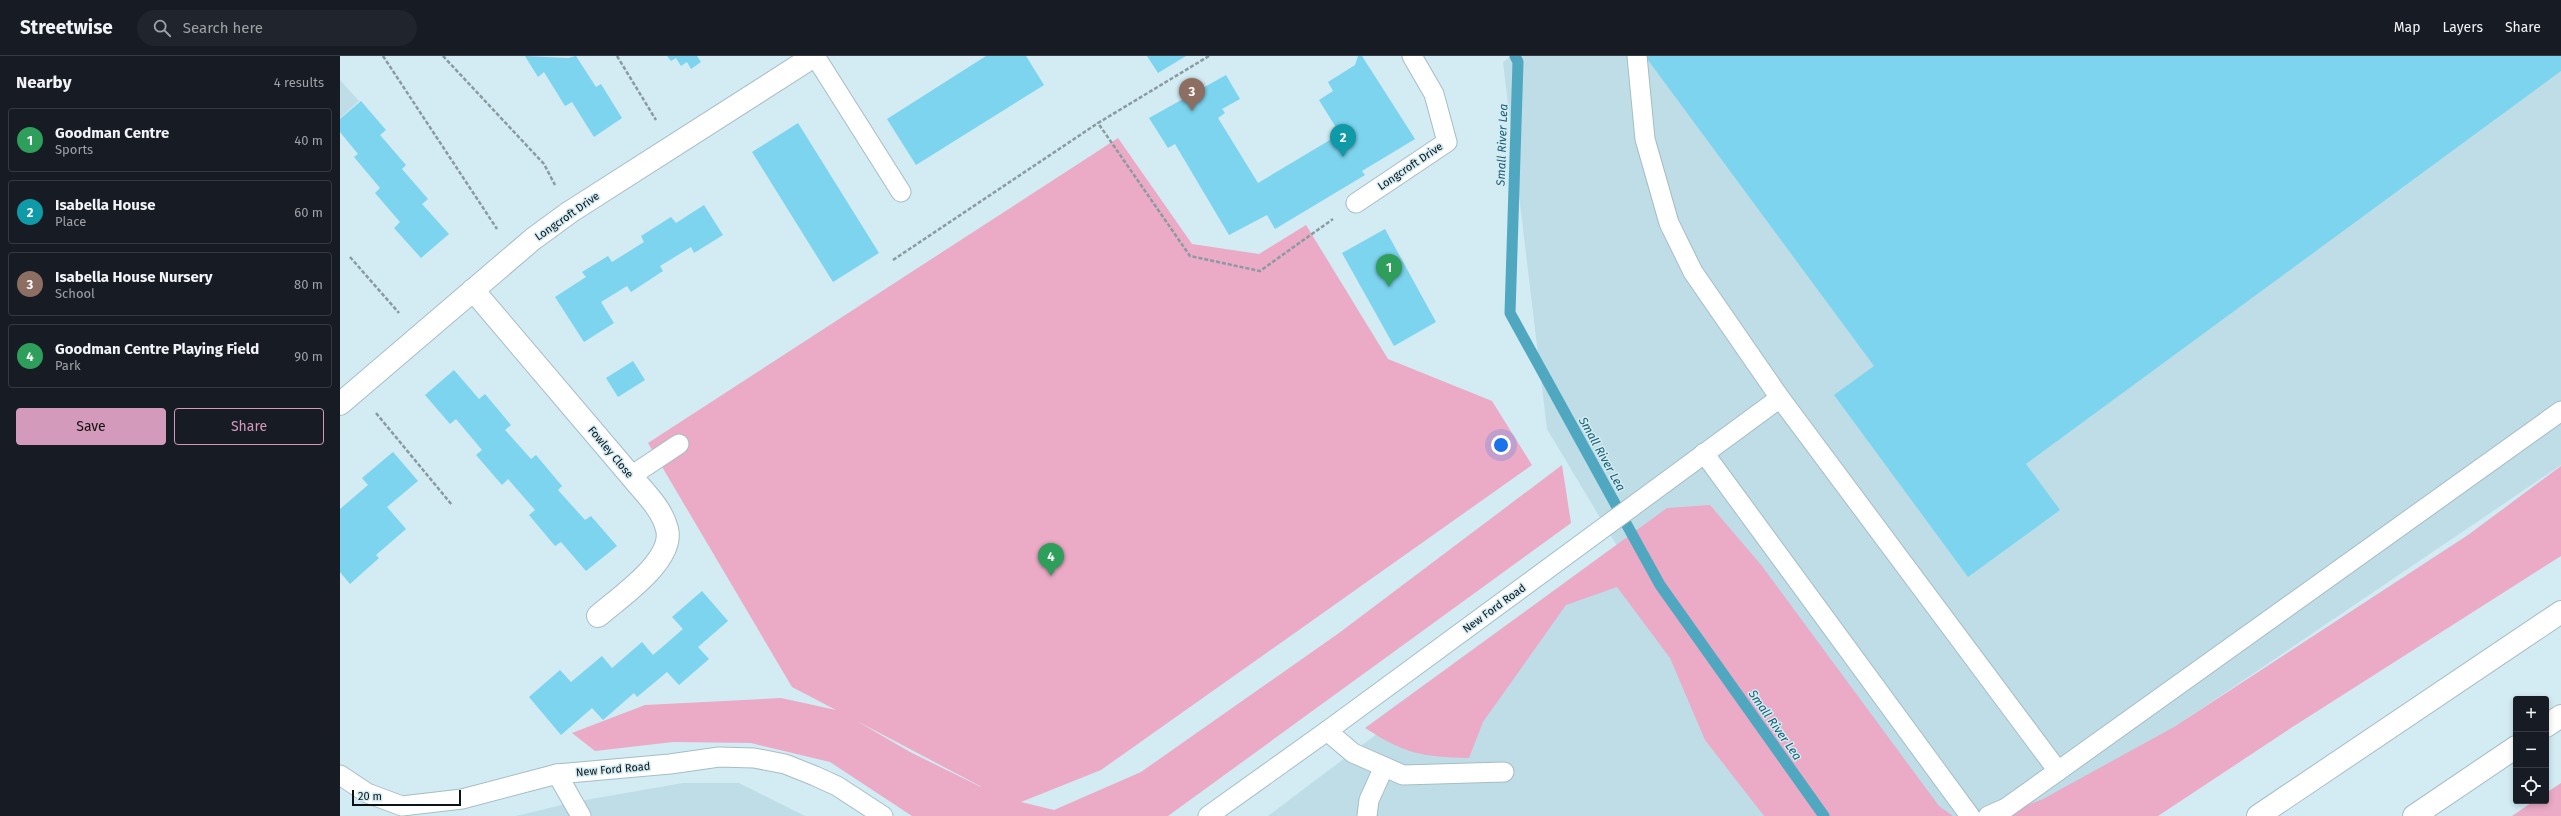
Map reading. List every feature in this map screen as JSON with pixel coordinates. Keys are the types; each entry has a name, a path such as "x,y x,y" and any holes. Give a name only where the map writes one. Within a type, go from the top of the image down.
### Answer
{"main road":[{"name":"Longcroft Drive","path":"340,404 473,290 570,212 815,56"},
{"name":"Fowley Close","path":"473,290 631,476 662,517 669,538 666,549 652,568 598,616"},
{"path":"2258,816 2561,612"},
{"path":"2549,724 2561,716"},
{"path":"2414,816 2513,749"}],"lane":[{"path":"815,56 901,192"},
{"name":"Longcroft Drive","path":"1356,203 1447,142 1434,94 1412,56"},
{"path":"1637,56 1645,139 1669,223 1693,272 1780,398 2058,771"},
{"name":"New Ford Road","path":"1208,816 1328,731 1780,398"},
{"path":"1988,816 2006,808 2561,411"},
{"path":"631,476 679,444"},
{"path":"1704,453 1970,816"},
{"path":"1328,731 1353,753 1403,775 1504,772"},
{"name":"New Ford Road","path":"340,775 367,792 402,806 462,799 558,774 670,764 719,757 754,758 785,764 838,786 883,816"},
{"path":"1367,816 1369,800 1384,767"},
{"path":"558,774 581,816"}],"path":[{"path":"383,56 401,80 493,223 518,253"},
{"path":"443,56 544,164 570,212"},
{"path":"617,56 672,146"},
{"path":"893,260 1098,123 1209,56"},
{"path":"1098,123 1190,256 1260,271 1356,203"},
{"path":"350,257 419,336"},
{"path":"357,390 452,505"}],"shaded area":[{"path":"1511,56 2561,56 2561,465 2043,816 1268,816 1620,551 1547,429 1503,62"},
{"path":"340,80 359,101 340,118"},
{"path":"1118,138 1192,244 1259,254 1306,225 1388,359 1492,401 1532,465 1101,770 1021,802 1054,810 1141,772 1339,633 1562,465 1571,523 1168,816 912,816 830,762 751,743 673,742 595,751 572,733 645,705 781,698 836,710 792,687 648,443","holes":["855,720 981,787 910,752"]},
{"path":"2561,466 2561,556 2294,726 2158,816 1999,816 2043,799 2174,727 2468,535"},
{"path":"1710,505 1762,566 1939,806 1953,816 1764,816 1705,740 1670,658 1617,587 1566,605 1483,722 1469,758 1439,757 1403,749 1365,728 1667,508"},
{"path":"683,783 739,783 805,816 516,816 574,802"},
{"path":"2561,783 2561,816 2512,816 2530,804 2549,804 2549,791"}],"building":[{"path":"525,56 568,58 576,56 596,87 601,84 622,118 594,137 572,102 565,106 544,72 538,77"},
{"path":"667,56 697,56 701,62 691,69 687,62 681,66 676,58 671,61"},
{"path":"986,56 1026,56 1044,85 916,165 887,119"},
{"path":"1147,56 1186,56 1158,73"},
{"path":"1358,56 1362,56 1415,139 1362,171 1365,175 1275,229 1267,215 1229,235 1175,144 1168,148 1149,118 1226,75 1240,99 1222,109 1225,113 1218,118 1258,183 1340,134 1319,100 1333,91 1328,82 1355,65"},
{"path":"1645,56 2561,56 2561,71 2026,464 2060,510 1968,577 1834,395 1874,366"},
{"path":"361,101 386,130 380,135 406,165 402,169 428,199 422,204 449,234 421,258 394,228 400,222 375,193 380,188 354,157 358,154 340,132 340,119"},
{"path":"798,123 879,253 833,282 752,152"},
{"path":"704,205 723,235 694,253 691,247 660,266 663,271 631,292 627,286 601,302 614,323 584,342 555,297 586,277 582,272 608,256 612,262 644,242 641,236 671,217 676,223"},
{"path":"1385,229 1436,322 1394,346 1342,253"},
{"path":"633,361 645,380 618,397 606,378"},
{"path":"454,370 479,399 485,394 511,425 505,430 531,459 536,455 562,486 558,490 585,520 591,516 617,546 586,571 561,542 555,546 529,515 535,510 508,479 502,485 476,455 482,450 456,419 450,424 425,395"},
{"path":"393,452 418,481 387,507 406,529 376,555 379,558 350,584 340,572 340,509 368,485 362,478"},
{"path":"702,591 728,621 698,647 709,659 679,685 667,672 637,697 634,693 603,720 592,708 561,735 529,697 560,670 571,682 602,656 612,668 642,642 653,655 683,629 672,617"}],"waterway":[{"name":"Small River Lea","path":"1515,56 1518,62 1510,313 1660,585 1824,816"}],"place":[{"name":"Isabella House Nursery","path":"1192,111"},
{"name":"Isabella House","path":"1343,157"},
{"name":"Goodman Centre","path":"1389,287"},
{"name":"Goodman Centre Playing Field","path":"1051,576"}]}
